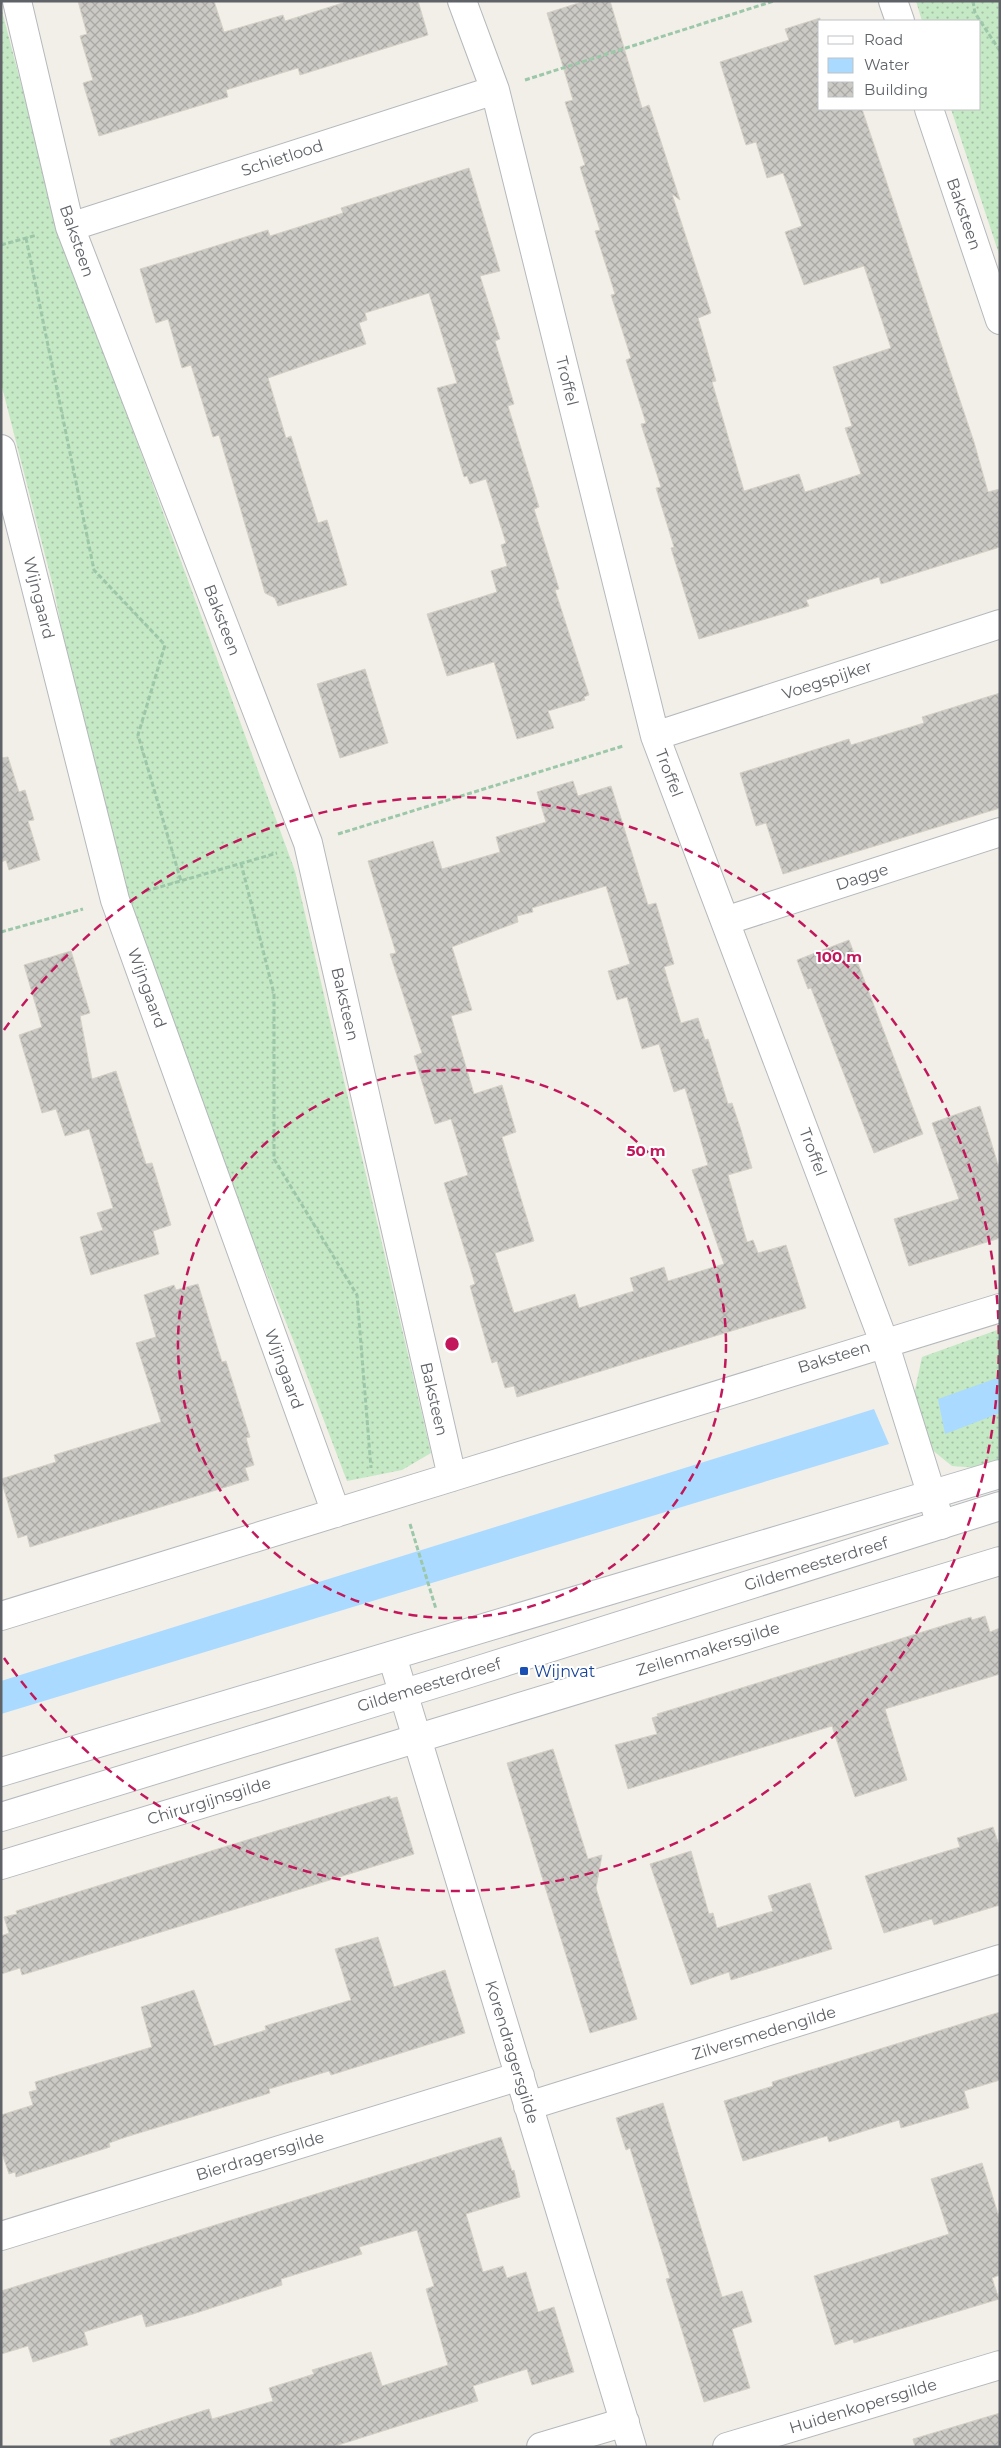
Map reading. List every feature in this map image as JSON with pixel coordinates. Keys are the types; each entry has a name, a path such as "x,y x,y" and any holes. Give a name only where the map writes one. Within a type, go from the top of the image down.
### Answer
{"street":[{"name":"Baksteen","path":"17,1 70,227 308,843 452,1477 884,1342 1000,1308"},
{"name":"Troffel","path":"462,1 495,90 655,736 884,1342 941,1525"},
{"path":"893,1 900,20"},
{"name":"Schietlood","path":"70,227 495,90"},
{"name":"Baksteen","path":"929,110 1000,320"},
{"name":"Wijngaard","path":"1,449 115,900 336,1513"},
{"name":"Voegspijker","path":"655,736 1000,624"},
{"name":"Dagge","path":"725,921 1000,832"},
{"name":"Gildemeesterdreef","path":"1,1772 932,1496 1000,1474"},
{"path":"1,1616 452,1477"},
{"name":"Gildemeesterdreef","path":"1,1817 404,1694 1000,1506"},
{"name":"Zeilenmakersgilde","path":"417,1737 1000,1561"},
{"name":"Korendragersgilde","path":"392,1656 628,2434"},
{"name":"Chirurgijnsgilde","path":"1,1865 417,1737"},
{"name":"Zilversmedengilde","path":"528,2106 1000,1959"},
{"name":"Bierdragersgilde","path":"1,2236 520,2076"},
{"name":"Huidenkopersgilde","path":"727,2447 1000,2365"},
{"path":"541,2447 628,2434"}],"path":[{"path":"495,90 774,1"},
{"path":"973,1 975,12 980,20"},
{"path":"981,22 1000,52"},
{"path":"1,245 70,227"},
{"path":"26,238 94,570 165,645 138,735 181,881"},
{"path":"241,863 274,994 274,1159 357,1295 374,1501"},
{"path":"413,1534 438,1612"}],"green space":[{"path":"916,1 1000,1 1000,257 951,110 981,110 981,20 922,20"},
{"path":"1,7 52,203 87,306 295,871 431,1453 402,1470 347,1481 296,1347 115,900 54,590 1,383"},
{"path":"1000,1329 1000,1462 980,1468 952,1466 931,1449 914,1395 922,1357"}],"water":[{"path":"1000,1377 1000,1413 945,1434 938,1399"},
{"path":"874,1409 889,1444 1,1714 1,1681"}],"building":[{"path":"78,1 214,1 224,32 283,15 285,21 349,1 418,1 428,35 300,75 298,68 226,90 228,97 99,136 83,83 93,80 80,36 87,34"},
{"path":"585,1 610,1 642,108 649,105 680,200 672,194 711,313 698,318 716,381 712,382 744,491 799,474 805,492 861,474 845,428 852,426 833,367 891,348 864,266 804,285 785,232 802,226 783,173 767,178 756,142 746,145 720,62 789,40 785,29 820,18 818,20 818,110 862,110 974,442 988,492 1000,489 1000,547 881,584 879,577 806,600 809,606 699,639 671,548 674,547 656,488 661,487 641,424 646,423 626,360 631,358 611,295 615,294 595,231 600,230 580,167 585,165 565,102 573,100 547,13"},
{"path":"469,168 500,271 480,276 500,339 495,341 514,404 508,406 539,507 534,509 559,589 555,590 589,695 584,697 585,700 548,711 554,728 517,739 494,662 447,676 427,614 497,592 491,571 507,566 501,545 506,543 486,479 470,484 467,476 464,477 437,388 457,383 429,293 365,313 367,320 359,323 366,344 268,378 286,438 291,436 318,523 327,520 347,585 278,606 275,598 265,593 219,435 213,437 191,365 182,368 168,319 156,323 140,269 268,230 270,236 343,213 341,208"},
{"path":"365,669 388,743 340,758 317,684"},
{"path":"1000,693 1000,808 783,874 766,823 756,826 740,773 849,739 851,745 924,723 922,717"},
{"path":"8,757 19,792 25,790 34,820 28,821 40,860 9,870 6,860 1,862 1,758"},
{"path":"573,781 578,796 611,786 648,905 656,903 674,964 664,967 681,1023 698,1018 705,1040 708,1039 728,1104 732,1103 740,1127 752,1168 728,1175 747,1242 753,1240 758,1253 786,1245 806,1308 517,1397 514,1386 505,1388 497,1361 492,1363 470,1286 475,1284 444,1183 468,1175 451,1119 435,1124 414,1056 422,1053 390,954 396,953 368,861 433,841 442,869 500,852 496,837 546,822 537,792","holes":["606,886 630,964 608,971 617,1000 627,997 642,1049 659,1044 674,1092 685,1088 708,1165 692,1170 724,1264 668,1281 664,1267 630,1278 634,1291 579,1308 575,1294 514,1313 495,1253 534,1241 502,1137 516,1132 502,1085 474,1094 451,1016 472,1010 452,947 518,922 517,916 533,912 532,908"]},
{"path":"849,940 923,1134 874,1153 811,988 808,989 797,960"},
{"path":"71,951 90,1013 80,1016 92,1079 116,1071 146,1164 152,1163 171,1225 153,1231 159,1254 91,1275 80,1237 103,1230 97,1213 113,1208 89,1129 65,1136 56,1109 42,1113 19,1035 42,1027 24,965"},
{"path":"980,1106 1000,1171 1000,1238 909,1266 894,1219 959,1199 932,1123"},
{"path":"198,1284 222,1362 226,1361 250,1437 246,1438 254,1465 245,1468 249,1480 30,1547 27,1535 18,1538 1,1479 56,1462 54,1455 161,1422 136,1343 156,1337 144,1295 174,1285 176,1290"},
{"path":"985,1616 990,1632 1000,1628 1000,1674 885,1709 907,1780 855,1797 832,1726 628,1789 615,1745 657,1734 652,1718 658,1716 657,1714 971,1617 972,1620"},
{"path":"553,1749 588,1859 602,1855 596,1888 637,2019 590,2033 507,1763"},
{"path":"390,1796 390,1799 397,1797 414,1854 22,1975 20,1968 1,1974 1,1936 9,1933 4,1917 17,1914 16,1911"},
{"path":"993,1827 1000,1848 1000,1905 934,1925 932,1919 884,1933 865,1876 960,1847 957,1838"},
{"path":"691,1851 709,1914 713,1913 717,1928 773,1911 768,1896 810,1883 832,1949 731,1980 729,1972 691,1985 650,1864"},
{"path":"378,1937 394,1987 445,1970 465,2033 331,2075 329,2071 269,2089 270,2093 126,2137 109,2143 110,2147 16,2177 15,2172 9,2174 1,2150 1,2115 33,2105 29,2092 37,2090 35,2082 152,2047 141,2007 194,1990 214,2046 266,2030 265,2026 351,2000 335,1949"},
{"path":"1000,2012 1000,2080 964,2091 969,2108 901,2128 899,2120 829,2142 827,2136 743,2161 724,2101 773,2086 772,2082"},
{"path":"663,2103 722,2297 742,2291 752,2322 732,2329 750,2388 704,2402 666,2279 670,2278 630,2148 626,2150 616,2118"},
{"path":"501,2137 512,2171 514,2170 520,2197 466,2214 483,2272 503,2266 507,2278 526,2272 538,2312 554,2307 574,2372 532,2385 527,2369 473,2386 478,2401 332,2447 111,2447 110,2440 209,2409 212,2419 273,2401 269,2388 314,2374 312,2370 371,2352 382,2386 448,2365 426,2289 434,2286 417,2230 359,2247 362,2254 281,2279 282,2285 193,2314 146,2327 142,2314 84,2332 88,2345 33,2362 28,2346 1,2354 1,2291"},
{"path":"982,2163 1000,2220 1000,2275 992,2278 999,2299 854,2343 853,2339 835,2345 814,2276 949,2234 931,2179"},
{"path":"1000,2413 1000,2447 915,2447 913,2439"}],"place":[{"name":"Wijnvat","path":"524,1671"}]}
